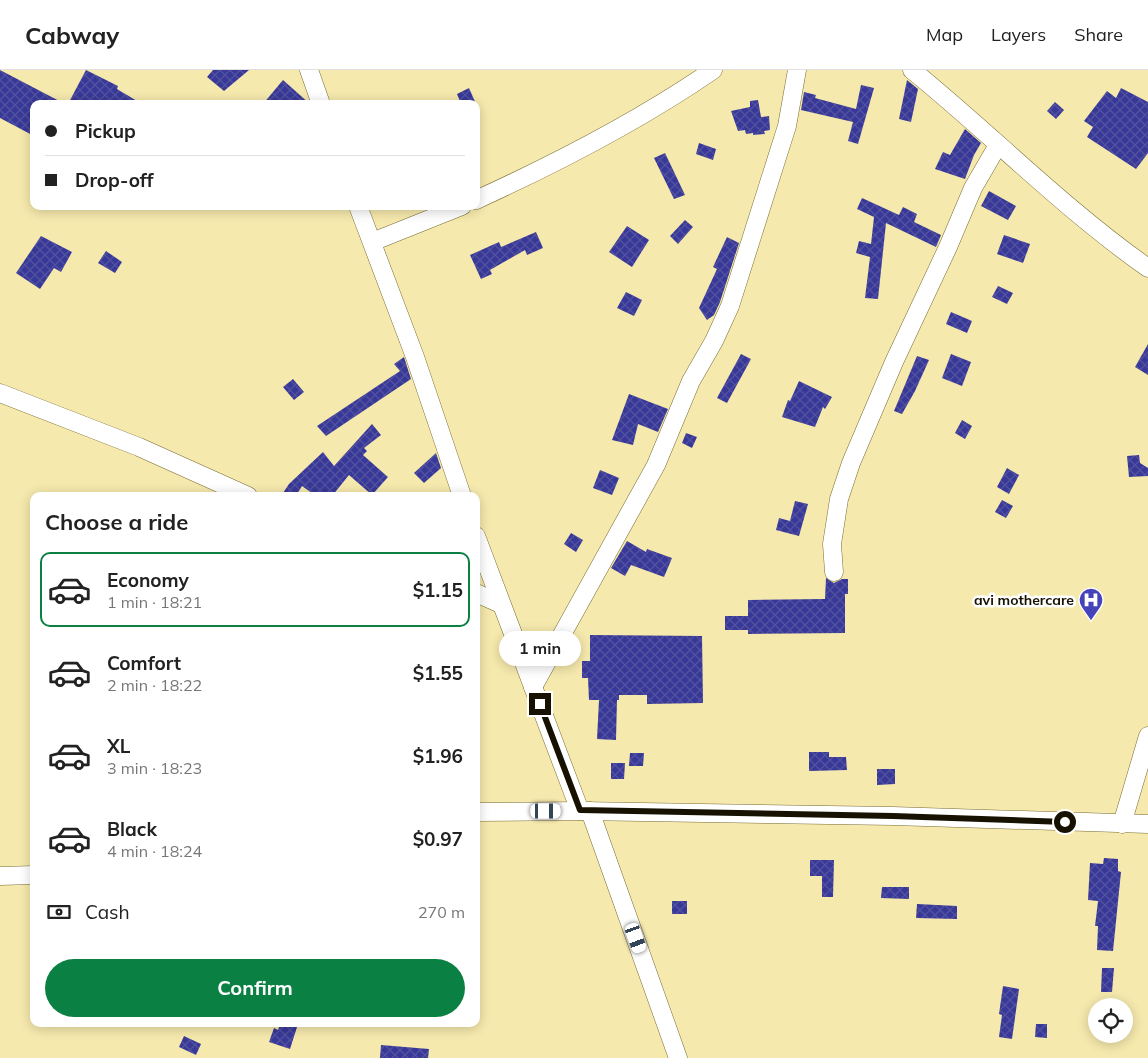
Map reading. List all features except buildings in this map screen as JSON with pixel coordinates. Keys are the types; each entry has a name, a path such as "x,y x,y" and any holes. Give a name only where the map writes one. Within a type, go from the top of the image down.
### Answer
{"street":[{"path":"309,70 320,100"},
{"path":"480,198 555,164 671,99 713,70"},
{"path":"533,687 656,465 691,381 714,341 730,306 787,126 797,70"},
{"path":"912,70 1112,242 1148,268"},
{"path":"834,572 832,544 838,499 854,455 973,188 998,144"},
{"path":"360,210 415,357 461,492"},
{"path":"372,242 452,210"},
{"path":"0,393 139,447 239,492"},
{"path":"480,547 533,687 585,811 678,1058"},
{"path":"480,595 501,604"},
{"path":"1122,824 1148,736"},
{"path":"480,812 585,811 883,816 1148,824"},
{"path":"0,876 30,875"}],"place":[{"name":"avi mothercare","path":"1091,621"}],"route":[{"path":"540,704 580,810 893,816 1065,822"}]}
